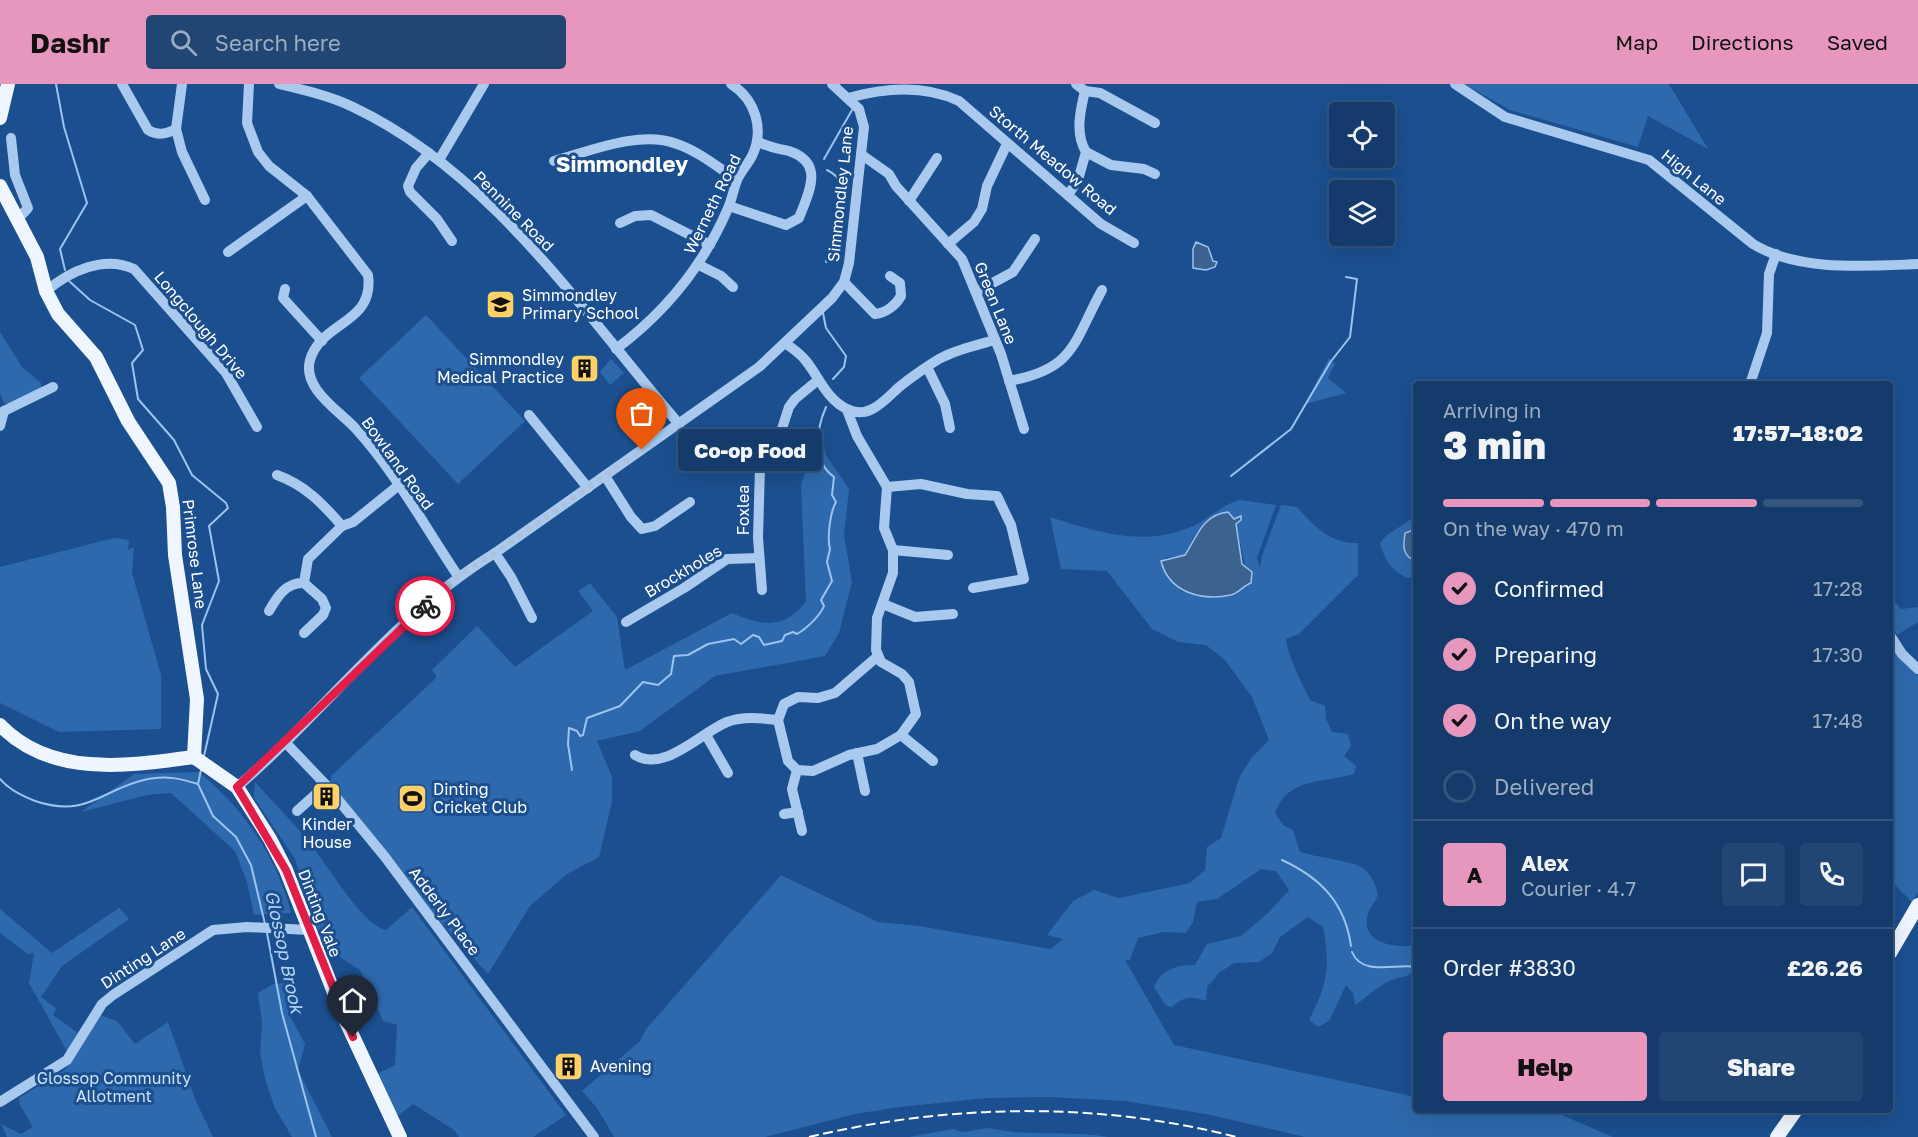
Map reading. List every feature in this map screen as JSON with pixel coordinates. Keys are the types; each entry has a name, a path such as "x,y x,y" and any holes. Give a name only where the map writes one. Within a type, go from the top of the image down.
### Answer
{"main road":[{"path":"0,118 8,84"},
{"name":"Primrose Lane","path":"0,186 37,257 46,291 58,314 96,357 128,421 169,483 173,507 175,555 197,699 194,757"},
{"path":"0,725 34,750 80,764 127,765 194,757"},
{"name":"Dinting Vale","path":"194,757 237,787 286,870 346,1021 400,1137"},
{"path":"1893,948 1918,905"},
{"path":"1778,1137 1794,1113"}],"street":[{"path":"122,84 148,130 166,134 176,129"},
{"path":"182,84 176,129 182,152 205,200"},
{"name":"Bowland Road","path":"249,84 247,123 258,152 269,166 307,196 368,274 370,289 361,309 322,340 309,365 310,378 317,391 368,442 458,576"},
{"name":"Pennine Road","path":"279,84 294,86 352,107 390,127 439,160 521,236 679,424"},
{"path":"439,160 484,84"},
{"name":"Werneth Road","path":"616,349 663,309 699,265 729,206 737,180 757,141 755,109 745,93 731,84"},
{"name":"Simmondley Lane","path":"237,787 393,634 458,576 495,553 759,367 832,298 844,282 864,127 859,109 832,84"},
{"name":"High Lane","path":"1455,84 1505,117 1649,160 1753,244 1776,254 1821,263 1918,264"},
{"name":"Storth Meadow Road","path":"848,98 869,91 900,87 959,101 1101,224 1134,243"},
{"path":"1155,123 1100,93 1081,88 1080,132 1081,143 1086,152 1111,165 1144,169 1155,174"},
{"path":"10,138 15,175 28,208 17,220"},
{"path":"566,170 558,159 630,142 659,139 679,144 737,180"},
{"path":"729,206 786,225 799,218 812,178 811,167 802,156 769,148 757,141"},
{"path":"948,244 974,222 982,209 987,186 1007,144"},
{"path":"1068,195 1078,180 1086,152"},
{"path":"429,153 410,177 408,186 410,192 437,219 452,241"},
{"name":"Green Lane","path":"862,155 889,174 909,201 962,259 995,340 1024,429"},
{"path":"909,201 937,158"},
{"path":"228,252 307,196"},
{"path":"620,223 635,216 651,215 710,245"},
{"path":"976,292 1013,272 1035,239"},
{"path":"1751,381 1767,333 1769,274 1776,254"},
{"name":"Longclough Drive","path":"46,291 58,280 106,263 122,263 134,269 226,373 257,427"},
{"path":"699,265 721,276 733,287"},
{"path":"844,282 872,318 893,306 901,296 900,283 890,276"},
{"path":"285,289 283,298 322,340"},
{"path":"1009,381 1040,373 1064,361 1102,290"},
{"path":"785,343 805,359 833,400 848,410 872,410 941,358 971,346 995,340"},
{"path":"928,369 945,404 950,428"},
{"name":"Foxlea","path":"762,590 759,558 760,466 778,441 789,407 818,380"},
{"path":"0,426 2,408 53,387"},
{"path":"848,410 857,436 887,487 884,528 893,549 893,573 877,618 875,645 881,662 902,674 914,692 916,714 901,735 877,750 857,753 813,771 797,770 785,754 778,720 784,704 798,697 818,698 835,693 878,657"},
{"path":"529,415 588,488"},
{"path":"277,475 289,479 314,496 342,526"},
{"path":"604,476 631,517 642,529 655,526 690,501"},
{"path":"887,487 921,484 967,494 998,496 1011,525 1024,579 973,588"},
{"path":"304,583 308,559 342,526 353,522 399,485"},
{"path":"893,549 948,555"},
{"path":"495,553 511,577 531,618"},
{"name":"Brockholes","path":"626,622 684,588 727,559 759,558"},
{"path":"269,611 278,595 295,583 304,583 322,598 326,608 323,615 304,633"},
{"path":"883,604 915,616 949,618"},
{"path":"1893,640 1902,654 1918,669"},
{"path":"635,755 644,761 659,760 728,721 744,718 778,720"},
{"path":"706,735 728,773"},
{"path":"901,735 933,761"},
{"name":"Adderly Place","path":"285,742 326,785 385,856 490,994 594,1137"},
{"path":"857,753 865,791"},
{"path":"797,770 792,789 802,831"},
{"path":"297,811 326,785"},
{"path":"783,814 798,812"},
{"name":"Dinting Lane","path":"0,1102 67,1060 102,1004 113,995 213,930 254,927 309,930"}],"green space":[{"path":"1464,84 1669,84 1708,149 1648,116 1638,147 1510,110"},
{"path":"426,315 525,421 458,484 359,378"},
{"path":"0,332 22,367 41,383 41,388 9,404 4,403 0,393"},
{"path":"1329,358 1335,364 1328,378 1346,393 1305,404"},
{"path":"611,359 624,373 610,385 600,372"},
{"path":"820,430 826,455 849,489 844,535 852,582 839,633 825,656 715,676 640,731 597,741 612,777 612,802 599,857 567,874 530,906 488,974 427,907 330,782 332,775 437,677 432,670 477,626 515,667 593,611 578,591 590,583 617,617 625,670 732,613 763,623 781,621 790,617 806,601 801,485"},
{"path":"1241,500 1276,505 1257,558 1260,568 1262,556 1281,505 1297,507 1316,527 1331,537 1348,543 1358,543 1358,575 1299,634 1286,639 1292,661 1310,700 1325,706 1326,719 1332,732 1348,734 1351,746 1344,756 1356,766 1354,774 1297,788 1288,793 1280,802 1275,813 1283,825 1293,830 1300,852 1351,863 1366,870 1377,890 1376,899 1368,914 1369,932 1374,938 1389,945 1413,945 1413,970 1408,975 1382,985 1355,1005 1353,993 1346,985 1329,1021 1318,1027 1309,1020 1320,996 1326,975 1327,953 1323,927 1308,917 1280,937 1272,953 1259,962 1234,963 1220,972 1207,987 1206,1001 1188,998 1172,1007 1166,1006 1154,987 1165,972 1176,967 1195,965 1207,944 1241,936 1269,912 1289,890 1276,871 1261,869 1217,899 1197,902 1193,922 1186,933 1164,932 1138,938 1130,960 1125,960 1174,1045 1413,1096 1413,1113 1557,1113 1613,1137 1305,1137 1206,1114 1125,1101 1048,1097 987,1098 900,1107 855,1114 765,1137 614,1137 597,1108 582,1091 640,1041 646,1029 781,875 878,922 919,926 1051,949 1063,939 1047,935 1073,901 1094,890 1119,898 1190,883 1205,870 1207,847 1221,838 1239,778 1252,757 1269,740 1252,697 1225,660 1206,645 1178,642 1152,629 1107,571 1061,569 1050,517 1085,528 1139,537 1175,533 1193,526 1222,508","holes":["1227,512 1236,524 1249,584 1232,595 1212,596 1181,591 1163,569 1165,558 1185,555 1194,536 1221,513"]},
{"path":"1413,518 1408,558 1413,560 1413,577 1408,578 1397,572 1384,555 1380,543 1387,535"},
{"path":"114,538 129,540 128,550 134,547 132,573 161,675 161,729 59,732 0,703 0,567"},
{"path":"1893,600 1901,609 1918,607 1918,622 1897,635 1893,626"},
{"path":"1893,642 1918,674 1918,892 1912,902 1893,883"},
{"path":"199,772 230,802 257,835 277,873 291,913 254,915 247,882 235,851 171,793 147,795 81,812 134,774"},
{"path":"255,782 305,837 354,903 376,925 386,930 412,907 566,1115 533,1137 459,1137 454,1130 413,1104 395,1118 375,1075 395,1065 397,1025 383,1021 360,970 323,946 295,859 254,798"},
{"path":"119,908 129,919 62,966 41,997 56,1008 53,1015 79,1034 68,1053 29,983 34,953 28,954 0,933 0,909 52,953"},
{"path":"285,983 290,992 291,1018 305,1044 298,1070 332,1137 292,1137 275,1108 265,1079 260,1052 262,1023 258,993 273,984"},
{"name":"Glossop Community Allotment","path":"100,1015 117,1021 135,1044 168,1022 195,1099 213,1137 7,1137 1,1124 21,1134 33,1127 20,1105 19,1098 66,1069"},
{"path":"989,1128 1004,1131 1108,1137 909,1137 953,1129 962,1132"}],"shaded area":[{"path":"1196,242 1208,247 1213,261 1217,262 1215,267 1206,270 1193,268 1193,249"},
{"path":"1228,512 1234,519 1241,516 1241,520 1236,524 1242,564 1252,572 1251,583 1234,594 1220,597 1198,595 1179,587 1171,581 1161,561 1185,555 1206,522 1212,517"},
{"path":"1413,530 1413,560 1404,550 1405,533"}],"waterway":[{"path":"56,84 64,127 87,203 60,249 65,270"},
{"path":"824,159 852,110"},
{"path":"826,262 842,199 841,183 827,170"},
{"path":"1332,360 1350,337 1357,279 1346,277"},
{"path":"69,281 90,300 135,325 143,350 132,363 138,399 174,440 192,475 226,503 228,508 209,526 219,581 202,625 206,669 218,694 204,756"},
{"path":"823,313 826,328 846,356 844,367 833,379"},
{"path":"1231,476 1291,429 1331,361"},
{"path":"572,770 568,744 569,728 577,731 580,736 583,735 587,718 620,706 643,682 658,685 671,674 674,656 688,655 708,644 734,639 741,644 753,635 759,637 764,645 782,641 785,635 801,632 819,614 824,606 821,600 832,581 827,562 832,512 836,502 832,495 834,477 822,463 818,445 820,425 826,407"},
{"path":"198,784 201,770"},
{"name":"Glossop Brook","path":"0,779 21,795 53,806 82,804 132,783 148,779 179,779 198,784 213,816 236,837 251,865 265,924"},
{"path":"1282,860 1308,875 1329,894 1343,917 1351,946"},
{"name":"Glossop Brook","path":"267,933 282,1013 316,1137"},
{"path":"1352,952 1357,960 1372,967 1413,967"}],"railway":[{"path":"809,1137 915,1118 1023,1111 1077,1112 1131,1117 1184,1125 1236,1137"}],"way so far":[{"path":"425,606 458,576 495,553 642,450"}],"place":[{"name":"Simmondley Primary School","path":"501,304"},
{"name":"Simmondley Medical Practice","path":"585,368"},
{"name":"Co-op Food","path":"642,450"},
{"name":"Kinder House","path":"327,796"},
{"name":"Dinting Cricket Club","path":"412,798"},
{"name":"Avening","path":"569,1066"}],"district":[{"name":"Simmondley","path":"622,164"}],"route":[{"path":"353,1037 286,870 270,839 237,787 251,776 393,634 425,606"}]}
